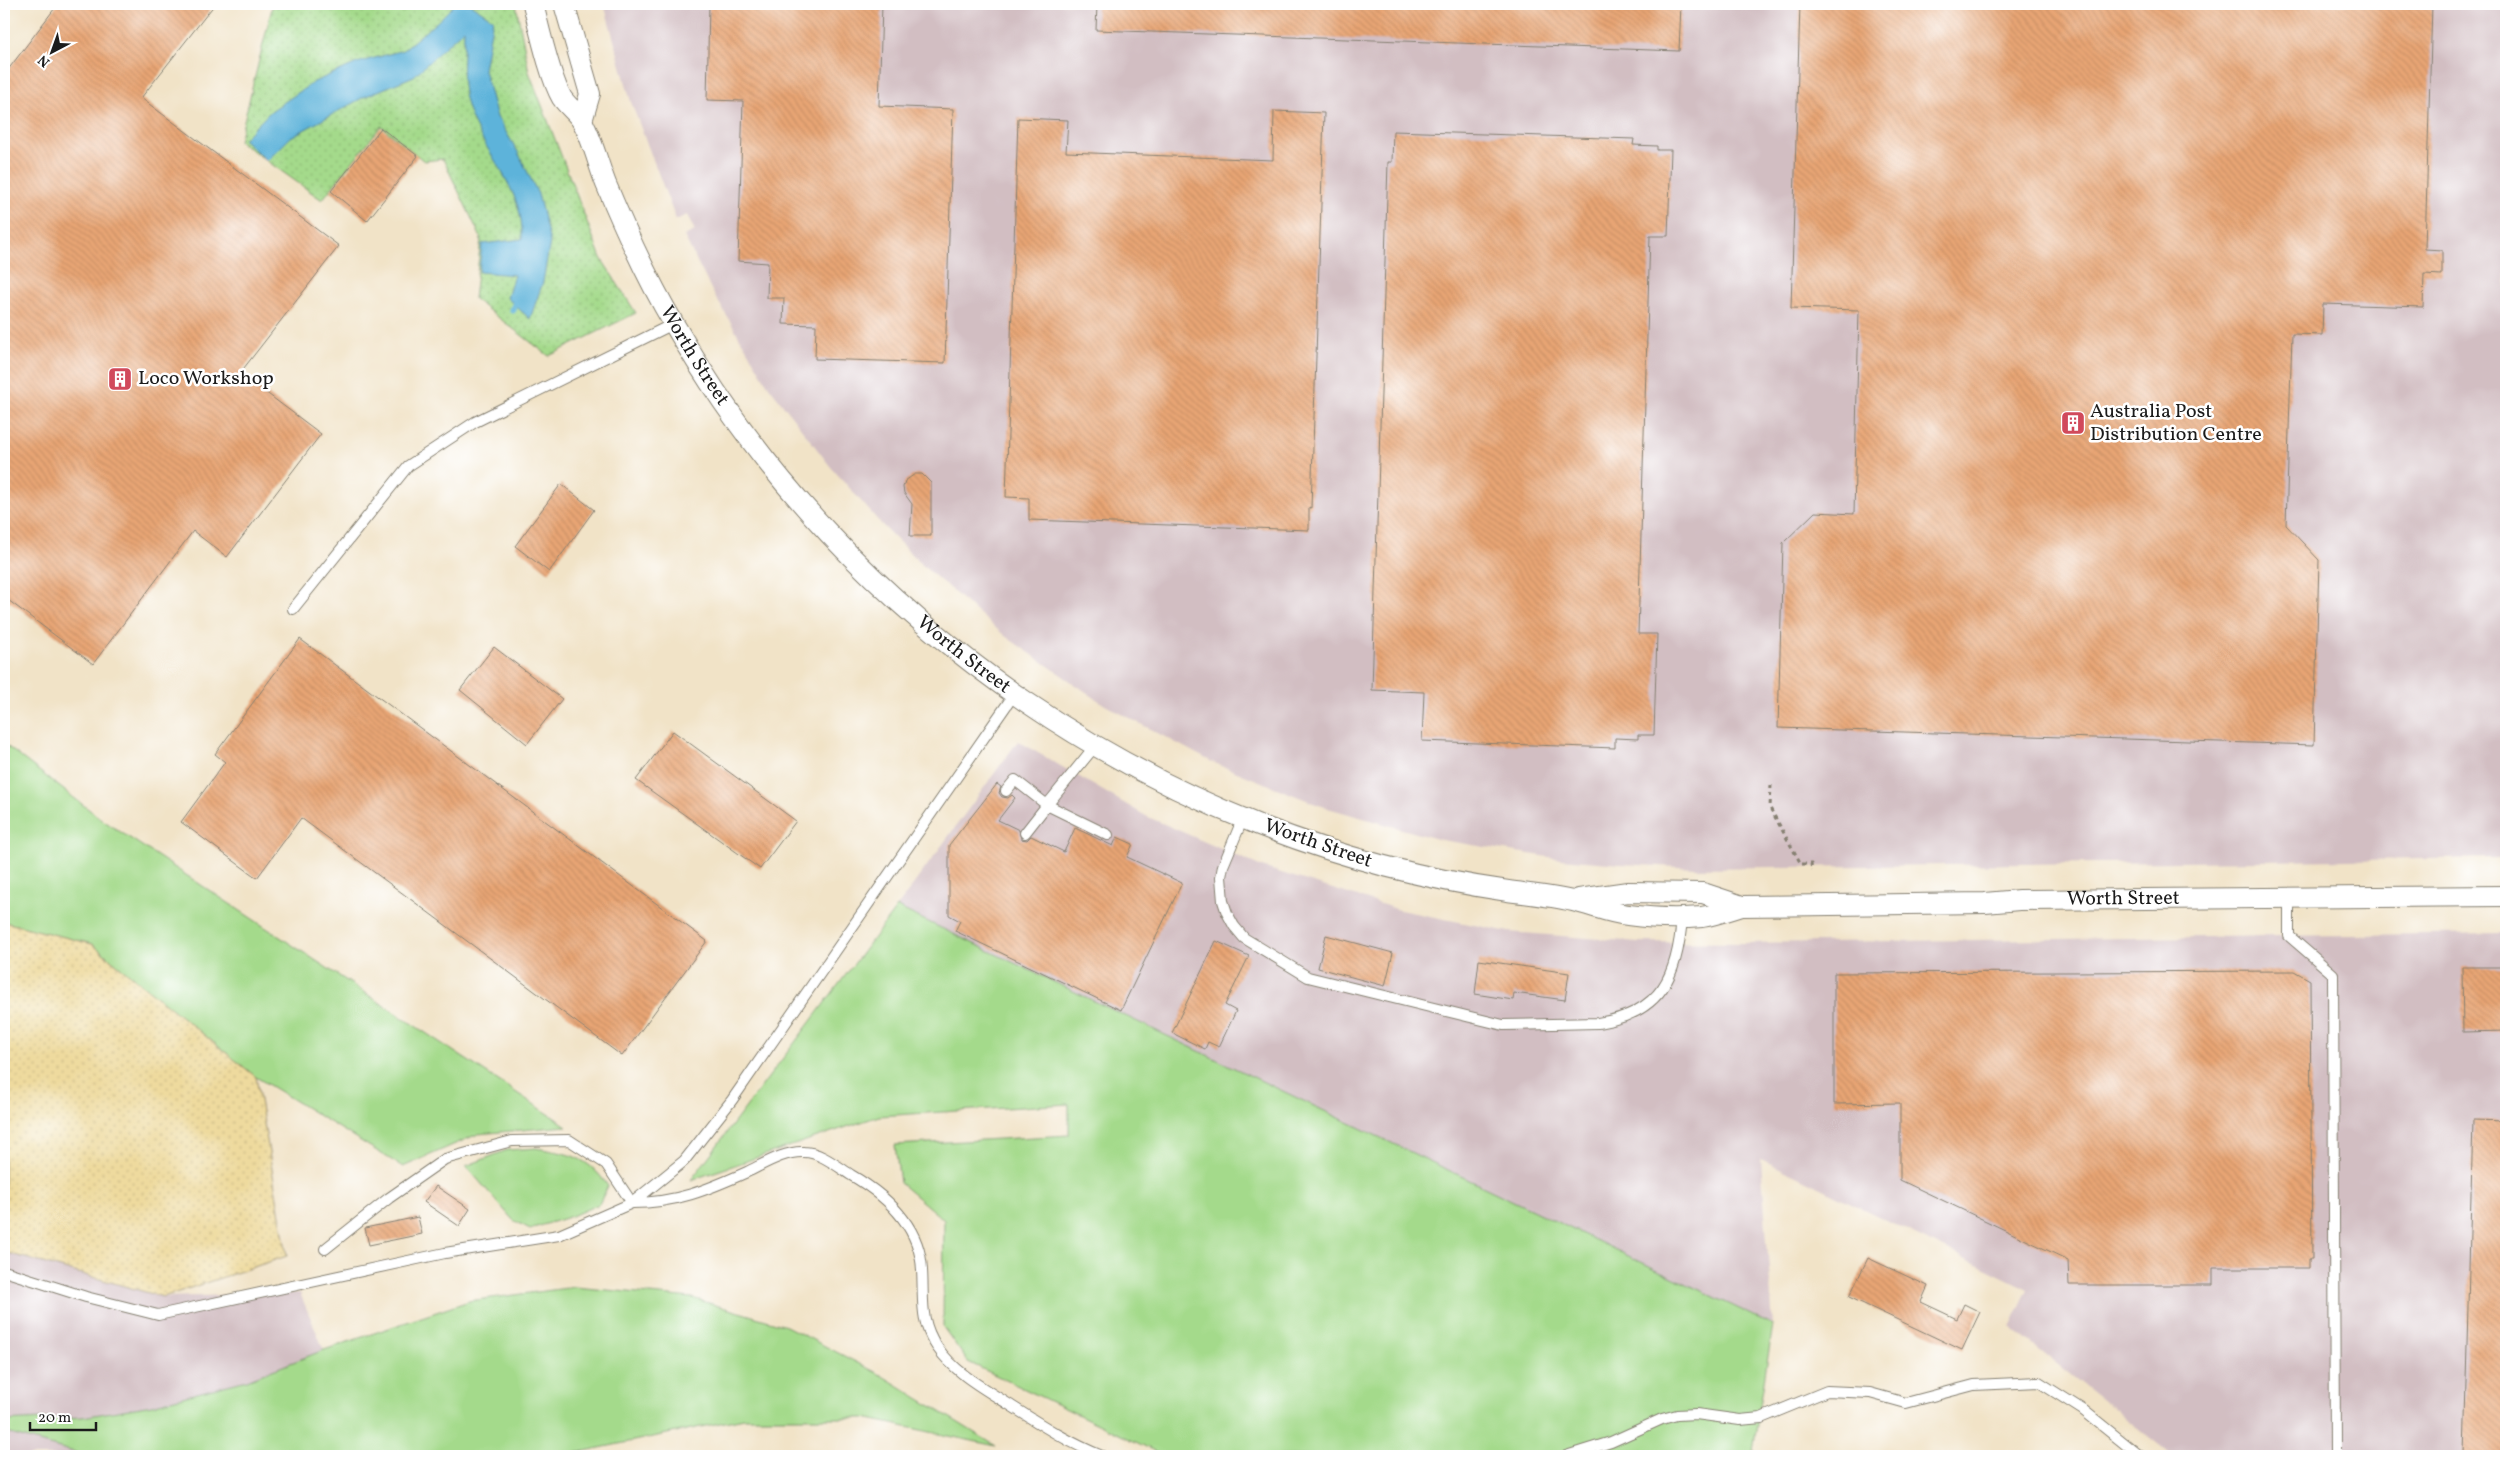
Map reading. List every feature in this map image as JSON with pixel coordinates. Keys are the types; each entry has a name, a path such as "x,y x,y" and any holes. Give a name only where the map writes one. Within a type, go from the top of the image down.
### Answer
{"street":[{"name":"Worth Street","path":"533,4 561,96 582,121 631,239 673,324 772,468 807,509 850,556 918,620 989,676 1095,746 1243,818 1334,853 1409,873 1471,886 1572,900 1627,915 1703,917 1742,906 1985,903 2019,900 2289,900 2506,896"},
{"path":"564,4 590,94 582,121"},
{"name":"Worth Street","path":"1572,900 1628,892 1703,894 1742,906"}],"lane":[{"path":"293,609 408,466 475,422 673,324"},
{"path":"4,1270 86,1297 158,1315 445,1253 559,1235 632,1203 684,1161 732,1100 1015,694"},
{"path":"1025,834 1095,746"},
{"path":"1006,791 1015,780 1047,806 1108,835"},
{"path":"1243,818 1223,866 1221,877 1223,901 1227,912 1244,938 1308,977 1503,1025 1598,1023 1613,1021 1641,1008 1653,998 1672,974 1680,946 1682,917"},
{"path":"2289,900 2289,936 2333,974 2335,1456"},
{"path":"325,1249 388,1198 445,1159 512,1141 569,1140 606,1164 632,1203"},
{"path":"632,1203 660,1203 699,1192 790,1153 804,1152 817,1155 878,1192 906,1222 921,1253 922,1315 927,1330 947,1361 965,1377 1063,1439 1102,1456"},
{"path":"1566,1456 1604,1445 1662,1419 1677,1415 1696,1414 1740,1420 1761,1418 1827,1391 1870,1393 1906,1403 1974,1385 2039,1382 2083,1410 2140,1456"}],"path":[{"path":"1771,786 1770,808 1801,864 1812,864 1812,871"}],"shaded area":[{"path":"604,4 2506,4 2506,858 1696,868 1621,864 1561,859 1441,840 1324,807 1212,762 1105,705 1005,636 921,564 882,525 830,466 768,385 712,291 684,236 695,231 687,215 676,220 631,102"},
{"path":"1018,741 1146,816 1262,867 1400,910 1509,932 1639,942 1743,943 2506,933 2506,1456 2173,1456 2010,1327 2028,1289 1761,1159 1773,1325 897,907"},
{"path":"4,1252 163,1297 300,1293 324,1350 247,1380 152,1405 83,1417 4,1421"},
{"path":"4,1432 54,1446 88,1456 4,1456"}],"green space":[{"path":"273,4 516,4 529,72 601,258 636,313 549,356 474,299 481,238 443,159 424,161 381,126 322,200 239,141"},
{"path":"4,744 104,821 567,1126 478,1134 403,1167 256,1077 92,944 4,922"},
{"path":"897,907 1773,1325 1752,1456 1165,1456 968,1362 943,1327 944,1220 900,1183 895,1145 1069,1135 1069,1104 879,1116 691,1180"},
{"path":"536,1148 569,1155 593,1168 608,1186 599,1204 572,1216 530,1229 513,1220 466,1166 507,1150"},
{"path":"575,1287 692,1298 786,1326 881,1375 996,1446 864,1418 744,1418 561,1456 88,1456 4,1432 4,1421 83,1417 152,1405 247,1380 324,1350 469,1301"}],"sand":[{"path":"4,922 92,944 256,1077 287,1256 163,1297 4,1252"}],"water":[{"path":"455,4 470,4 493,19 484,70 497,117 518,152 538,194 550,242 543,282 530,319 507,298 514,275 479,272 482,244 522,239 521,221 517,203 510,187 482,139 467,106 463,87 464,29 414,76 364,97 291,137 267,161 243,139 271,111 314,82 357,63 403,50"}],"building":[{"name":"Loco Workshop","path":"58,4 215,4 141,98 339,246 240,373 321,434 227,557 193,531 93,664 4,597 4,75"},
{"path":"709,4 882,4 879,106 953,109 945,363 815,359 816,325 783,324 784,298 767,298 768,263 738,261 743,101 707,100"},
{"path":"1097,4 1681,4 1679,51 1096,30"},
{"name":"Australia Post Distribution Centre","path":"1800,4 2432,4 2425,249 2442,250 2442,275 2424,274 2423,307 2323,304 2322,335 2292,334 2286,525 2319,560 2314,745 1778,728 1783,543 1815,512 1854,514 1859,310 1791,308"},
{"path":"1274,111 1324,113 1309,530 1029,520 1029,498 1006,497 1018,118 1068,120 1066,152 1273,160"},
{"path":"381,128 418,156 367,221 331,191"},
{"path":"1393,131 1634,139 1633,145 1657,146 1657,150 1671,150 1668,236 1650,236 1638,634 1657,634 1654,735 1638,735 1638,739 1615,738 1615,748 1422,741 1424,692 1372,690 1388,162 1392,162"},
{"path":"915,474 922,474 931,483 931,536 910,536 912,504 904,493 903,487 905,481"},
{"path":"561,484 594,510 549,572 515,546"},
{"path":"300,639 707,941 622,1056 301,818 257,878 181,822 225,762 215,754"},
{"path":"494,647 562,699 527,744 460,690"},
{"path":"673,731 796,821 760,869 636,780"},
{"path":"997,784 1001,787 999,793 1002,797 1008,798 1012,795 1015,798 998,820 1019,830 1021,839 1027,840 1031,836 1064,852 1075,828 1113,846 1117,837 1133,844 1127,857 1182,883 1121,1010 955,931 960,921 949,915 949,845"},
{"path":"1326,935 1393,953 1385,986 1318,968"},
{"path":"1216,941 1249,956 1225,1005 1236,1011 1219,1047 1208,1042 1205,1049 1172,1033"},
{"path":"1479,960 1569,973 1565,1000 1514,993 1513,1000 1475,994"},
{"path":"2462,967 2506,967 2506,1031 2463,1032"},
{"path":"2294,971 2310,980 2312,1259 2309,1259 2309,1268 2213,1268 2213,1285 2069,1285 2068,1260 1900,1180 1900,1103 1834,1104 1834,973"},
{"path":"2473,1120 2506,1121 2506,1456 2464,1456"},
{"path":"436,1186 470,1209 459,1226 424,1202"},
{"path":"418,1217 422,1234 369,1245 365,1228"},
{"path":"1868,1258 1928,1286 1921,1302 1957,1319 1964,1304 1980,1312 1962,1350 1849,1297"}],"waterway":[{"path":"513,310 518,297"}],"place":[{"name":"Loco Workshop","path":"120,379"},
{"name":"Australia Post Distribution Centre","path":"2073,423"}]}
